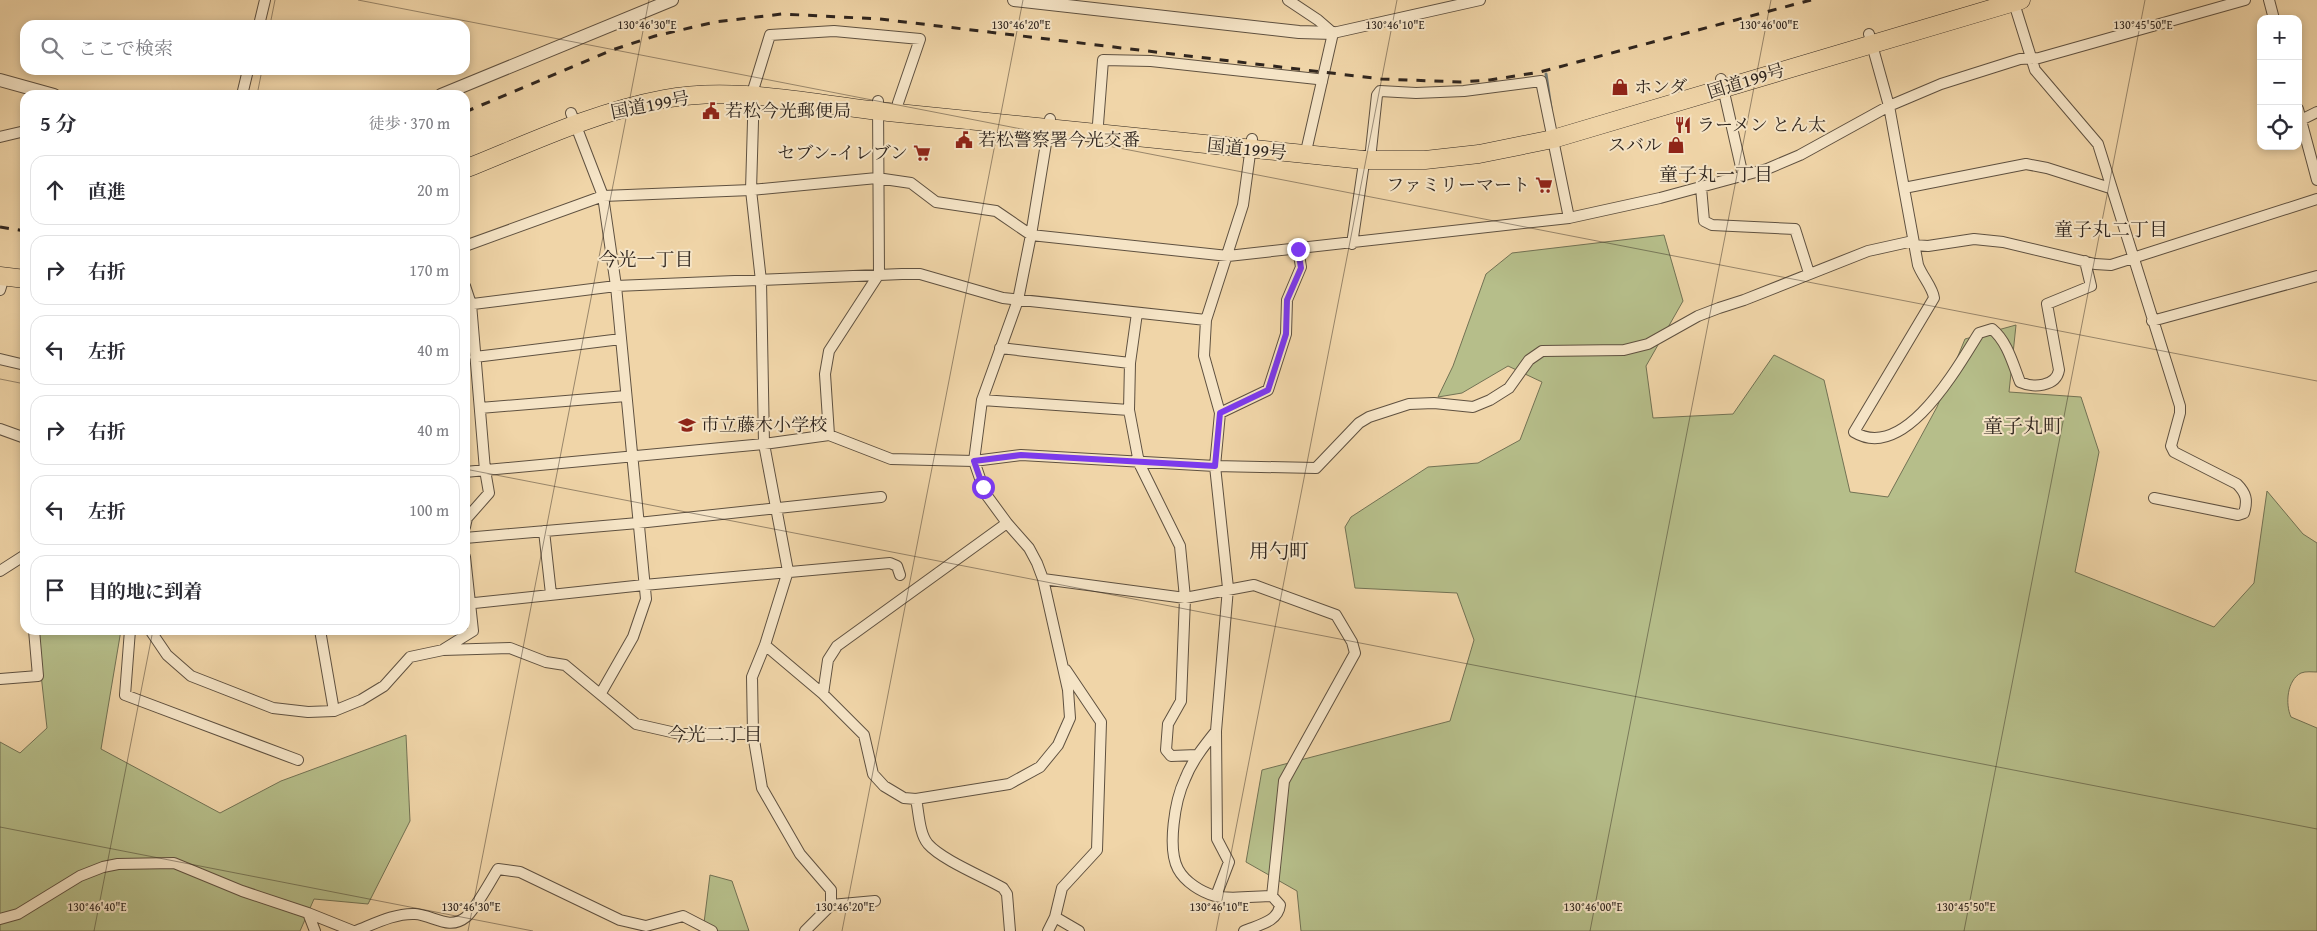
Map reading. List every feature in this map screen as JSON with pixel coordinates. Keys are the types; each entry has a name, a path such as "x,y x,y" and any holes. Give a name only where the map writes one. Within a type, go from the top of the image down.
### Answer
{"highway":[{"name":"国道199号","path":"1870,39 1985,0"},
{"name":"国道199号","path":"470,167 574,119 605,101 663,88 697,84 754,92 1049,124 1367,154 1468,146 1552,134 1870,39 2016,1"},
{"name":"国道199号","path":"878,106 898,103 1049,124 1098,124 1251,144 1308,147 1367,154"},
{"name":"国道199号","path":"470,156 574,119"},
{"path":"1,283 20,280"},
{"path":"1,283 20,287"}],"street":[{"path":"260,20 265,0"},
{"path":"453,90 672,0"},
{"path":"1014,0 1299,32 1333,33 1480,0"},
{"path":"1288,0 1318,20 1333,33"},
{"path":"470,244 603,196 751,190 877,178 911,183 936,202 996,211 1031,235 1228,256 1352,244 1569,218 1701,188 1767,170 1800,155 1889,106 1941,84 2020,59 2031,60 2245,0"},
{"path":"2269,0 2273,15"},
{"path":"2016,1 2035,70 2098,144 2132,259 2180,406 2180,413 2171,446 2174,452 2236,484 2243,491 2248,503 2244,513 2238,515 2154,498"},
{"path":"831,904 831,890 800,854 762,788 753,734 752,677 765,645 788,571 764,444 761,281 751,190 754,92 770,35 834,31 920,38 898,103"},
{"path":"1308,147 1333,33"},
{"path":"1870,39 1889,106 1918,265 1924,280 1934,291 1934,298 1854,432 1874,438 1885,436 1902,428 1922,414 1943,389 1979,333 1988,329 1992,329 1998,334 2004,343 2020,382 2036,386 2053,382 2058,378 2060,370 2047,304 2091,286 2085,261"},
{"path":"1098,124 1103,60 1152,60 1317,79 1322,82"},
{"path":"243,90 247,75"},
{"path":"0,80 36,90"},
{"path":"1352,244 1377,95 1380,91 1464,91 1541,81 1569,218"},
{"path":"1722,83 1743,176"},
{"path":"829,435 825,374 829,351 879,274 878,106"},
{"path":"2302,120 2317,112"},
{"path":"574,119 603,196 616,286 646,600 638,626 601,694"},
{"path":"765,645 822,694 864,735 872,774 884,786 904,798 916,799 1009,784 1040,767 1058,745 1070,718 1068,690 1043,579 1029,548 1007,523 985,493 974,461 982,400 1018,300 1031,235 1049,124"},
{"path":"2302,124 2317,180"},
{"path":"0,137 20,132"},
{"path":"1216,896 1229,862 1217,839 1216,731 1228,588 1215,466 1220,413 1204,356 1206,320 1243,205 1251,144"},
{"path":"1904,188 2026,164 2047,168 2110,188"},
{"path":"1701,188 1704,221 1712,225 1795,229 1809,274"},
{"path":"470,472 764,444 829,435 891,459 974,461 1021,455 1139,463 1316,468 1341,441 1369,417 1408,404 1434,403 1473,407 1490,400 1509,388 1529,360 1542,352 1624,350 1648,344 1698,316 1868,251 1913,243 1928,246 1974,239 2003,242 2095,264 2111,265 2317,199"},
{"path":"1220,413 1268,390 1286,334 1287,300 1301,268 1298,249"},
{"path":"470,305 616,286 761,281 879,274 920,274 1003,298 1206,320"},
{"path":"2152,321 2317,276"},
{"path":"1137,313 1130,363 1129,410 1139,463 1180,546 1185,598 1181,701 1168,724 1166,750 1171,756 1198,755"},
{"path":"470,320 489,494 470,515"},
{"path":"475,357 621,339"},
{"path":"1000,348 1130,363"},
{"path":"0,359 20,364"},
{"path":"480,408 626,396"},
{"path":"982,400 1129,410"},
{"path":"0,429 20,436"},
{"path":"470,538 638,523 881,497"},
{"path":"822,694 828,660 837,646 1007,523"},
{"path":"544,531 551,594"},
{"path":"0,571 20,558"},
{"path":"470,603 788,571 890,563 897,566 900,575"},
{"path":"1043,579 1185,598 1228,588 1254,585 1336,615 1352,642 1355,653 1284,781 1272,896 1280,905 1276,917 1244,931"},
{"path":"470,614 473,631 470,633"},
{"path":"0,679 38,676 34,635"},
{"path":"130,635 125,695 298,760"},
{"path":"153,635 167,655 191,676 273,708 308,712 334,711 361,700 384,686 410,657 443,650 510,648 546,662 564,664 636,724 648,729 680,734 753,734"},
{"path":"321,635 334,711"},
{"path":"443,650 467,635"},
{"path":"1048,931 1055,917 1062,888 1097,850 1100,793 1101,722 1062,665"},
{"path":"1216,731 1198,755 1177,799 1174,814 1175,851 1178,869 1200,890 1216,896 1272,896"},
{"path":"916,799 922,830 928,844 950,860 1003,888 1007,894 1010,931"},
{"path":"0,919 18,914 80,876 103,867 118,864 174,863 242,891 355,931 391,917 415,914 442,922 453,923 467,917 498,869 520,872 620,920 646,926 683,916 712,931"},
{"path":"805,931 831,904 875,901"},
{"path":"308,913 315,931"},
{"path":"1055,917 1079,931"}],"green space":[{"path":"1664,235 1683,301 1646,366 1653,418 1733,414 1774,355 1824,380 1850,492 1888,497 1937,407 1965,339 2016,325 2009,392 2081,397 2099,452 2075,572 2214,627 2254,583 2267,491 2303,534 2317,543 2317,672 2303,672 2296,676 2288,693 2288,706 2291,717 2317,728 2317,931 1301,931 1297,891 1246,862 1262,770 1450,721 1474,640 1457,593 1355,588 1345,527 1351,517 1428,467 1478,463 1520,440 1542,382 1508,366 1462,393 1438,397 1453,366 1486,274 1512,253"},
{"path":"37,635 120,635 101,749 220,813 281,781 406,735 410,821 368,904 314,899 300,931 0,931 0,742 20,753 47,728"},
{"path":"710,875 732,881 749,931 703,931"}],"waterway":[{"path":"1546,74 1551,108"}],"railway":[{"path":"470,110 612,50 655,36 715,22 782,14 880,19 1381,79 1460,82 1490,80 1540,72 1811,0"},
{"path":"0,227 20,230"}],"place":[{"name":"ホンダ","path":"1620,87"},
{"name":"若松今光郵便局","path":"711,111"},
{"name":"ラーメン とん太","path":"1683,125"},
{"name":"若松警察署今光交番","path":"964,140"},
{"name":"スバル","path":"1676,145"},
{"name":"セブン-イレブン","path":"922,153"},
{"name":"ファミリーマート","path":"1544,185"},
{"name":"市立藤木小学校","path":"687,425"}],"district":[{"name":"童子丸一丁目","path":"1716,174"},
{"name":"童子丸二丁目","path":"2111,229"},
{"name":"今光一丁目","path":"646,259"},
{"name":"童子丸町","path":"2023,426"},
{"name":"用勺町","path":"1279,551"},
{"name":"今光二丁目","path":"715,734"}],"route":[{"path":"983,487 974,461 1021,455 1215,466 1220,413 1268,390 1286,334 1287,300 1301,268 1298,249"}]}
